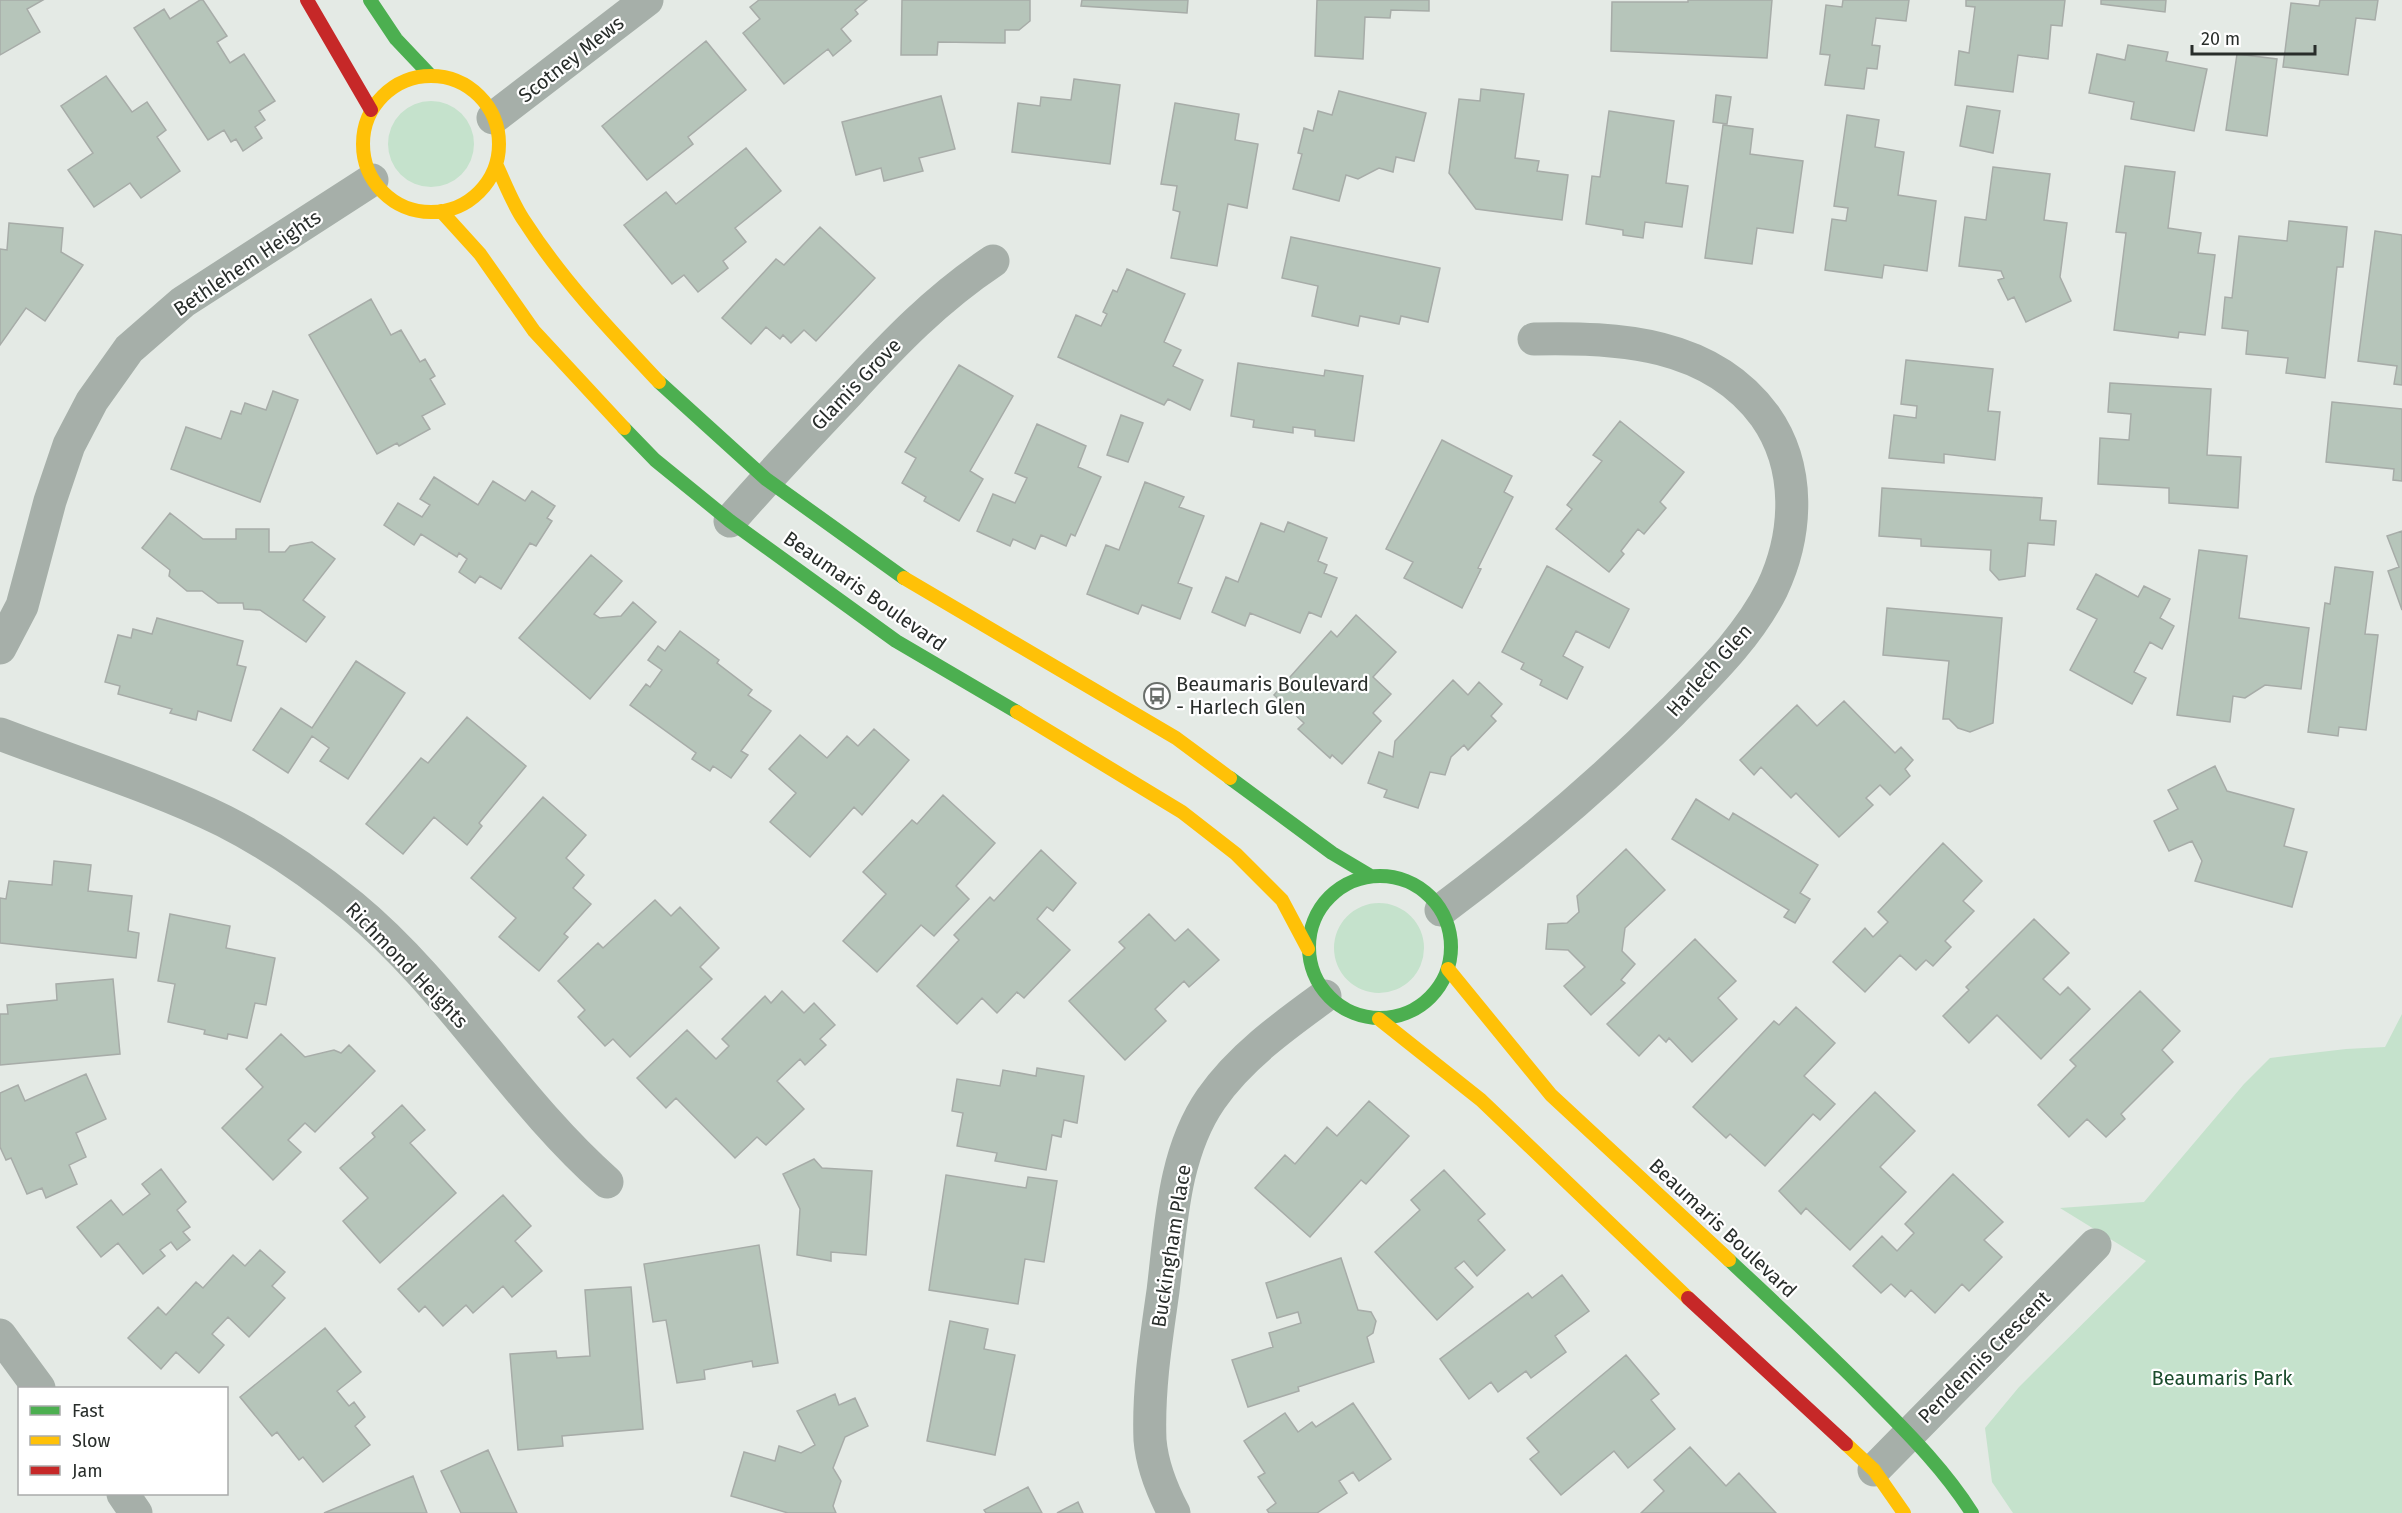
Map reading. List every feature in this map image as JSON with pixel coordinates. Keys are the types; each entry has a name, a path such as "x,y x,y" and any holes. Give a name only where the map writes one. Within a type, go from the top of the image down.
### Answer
{"street":[{"path":"307,0 371,110"},
{"path":"370,0 396,39 430,75"},
{"name":"Scotney Mews","path":"494,118 647,0"},
{"path":"430,75 459,82 474,91 494,118 498,133 496,164 481,190 469,200 441,211 422,212 402,206 386,196 372,180 365,163 362,146 371,110 385,93 404,81 430,75"},
{"name":"Beaumaris Boulevard","path":"496,164 523,220 548,256 598,318 662,385 766,479 890,570 1176,738 1332,853 1369,874"},
{"name":"Bethlehem Heights","path":"0,648 22,606 50,501 69,445 92,401 129,350 183,302 372,180"},
{"name":"Beaumaris Boulevard","path":"441,211 480,254 534,331 582,387 655,460 730,521 896,641 1108,765 1182,812 1236,854 1282,900 1308,949"},
{"name":"Glamis Grove","path":"730,521 766,479 930,308 954,287 993,261"},
{"name":"Harlech Glen","path":"1441,910 1558,817 1635,749 1711,673 1750,627 1772,588 1787,546 1791,524 1791,476 1784,450 1761,411 1722,373 1673,353 1627,341 1534,339"},
{"name":"Richmond Heights","path":"0,735 223,821 286,857 353,906 457,1014 572,1151 607,1182"},
{"path":"1369,874 1402,879 1421,889 1441,910 1450,939 1448,969 1443,982 1419,1008 1400,1016 1379,1019 1361,1016 1343,1009 1326,996 1317,983 1308,949 1311,926 1321,905 1338,889 1369,874"},
{"name":"Beaumaris Boulevard","path":"1448,969 1488,1021 1551,1095 1838,1362 1908,1433 1954,1486 1972,1513"},
{"name":"Buckingham Place","path":"1174,1513 1164,1494 1150,1443 1150,1398 1177,1179 1190,1137 1211,1099 1242,1064 1266,1042 1326,996"},
{"path":"1379,1019 1481,1100 1680,1290 1874,1470 1904,1513"},
{"name":"Pendennis Crescent","path":"1874,1470 2095,1245"},
{"path":"0,1335 38,1387"},
{"path":"124,1495 136,1513"}],"green space":[{"path":"431,101 455,108 467,120 474,144 467,168 455,180 431,187 407,180 395,168 388,144 395,120 407,108"},
{"path":"1379,903 1396,907 1411,916 1420,931 1424,948 1420,965 1411,980 1396,989 1379,993 1362,989 1347,980 1338,965 1334,948 1338,931 1347,916 1362,907"},
{"name":"Beaumaris Park","path":"2402,1014 2402,1513 2013,1513 1992,1482 1985,1428 2019,1387 2146,1261 2060,1208 2144,1202 2244,1084 2270,1058 2385,1047"}],"building":[{"path":"0,0 43,0 27,9 40,32 0,55"},
{"path":"203,0 227,36 217,42 230,63 244,54 275,101 259,111 265,120 255,127 262,138 243,151 236,139 231,142 224,130 208,140 134,28 164,9 170,19"},
{"path":"759,0 867,0 855,10 858,14 841,29 851,41 833,56 828,49 784,84 743,33 760,19 750,7"},
{"path":"902,0 1030,0 1030,21 1019,30 1005,30 1005,43 938,42 937,55 901,55"},
{"path":"1082,0 1188,0 1187,13 1081,6"},
{"path":"1317,0 1429,0 1429,11 1391,10 1390,18 1365,17 1363,59 1315,56"},
{"path":"1688,0 1772,0 1767,58 1611,51 1612,2 1688,2"},
{"path":"1843,0 1909,0 1906,21 1876,18 1872,45 1880,46 1877,69 1867,68 1864,89 1825,85 1830,55 1820,54 1826,5 1842,7"},
{"path":"1966,0 2065,0 2062,26 2051,25 2048,59 2018,55 2013,92 1955,85 1959,51 1969,53 1975,7 1966,6"},
{"path":"2101,0 2166,0 2165,12 2101,4"},
{"path":"2320,0 2378,0 2375,20 2356,18 2348,75 2283,67 2291,3 2319,6"},
{"path":"706,41 746,90 688,137 693,144 647,180 602,126"},
{"path":"2128,45 2168,52 2166,61 2207,69 2194,131 2131,119 2134,102 2089,93 2097,54 2125,60"},
{"path":"2237,54 2277,59 2267,136 2226,130"},
{"path":"106,76 132,112 147,102 166,130 157,137 180,171 141,198 130,183 94,207 68,170 93,153 61,106"},
{"path":"1074,79 1120,85 1110,164 1012,152 1018,103 1040,106 1041,97 1071,100"},
{"path":"1481,89 1524,94 1515,158 1539,161 1537,171 1568,175 1562,220 1476,209 1449,173 1459,99 1480,101"},
{"path":"1339,91 1426,113 1414,161 1396,157 1393,172 1379,168 1358,179 1346,175 1339,201 1293,189 1302,154 1298,153 1304,128 1313,131 1318,111 1332,115"},
{"path":"1716,95 1731,97 1727,124 1713,122"},
{"path":"941,96 955,149 919,158 923,171 884,181 881,168 856,175 842,122"},
{"path":"1175,103 1239,114 1235,140 1258,144 1247,208 1228,204 1217,266 1171,258 1180,212 1173,210 1177,186 1161,184"},
{"path":"1967,106 2000,111 1993,153 1960,146"},
{"path":"1609,111 1674,121 1666,183 1688,186 1682,227 1645,222 1643,238 1623,235 1623,230 1586,224 1592,176 1600,177"},
{"path":"1847,115 1879,120 1875,147 1904,152 1898,195 1936,201 1927,271 1884,265 1882,278 1825,270 1832,219 1846,221 1848,208 1834,206"},
{"path":"1723,125 1753,129 1750,154 1803,161 1793,233 1757,228 1752,264 1705,258"},
{"path":"746,148 781,191 735,228 746,242 723,261 728,268 698,292 684,275 672,284 624,225 666,192 676,204"},
{"path":"2125,166 2175,172 2168,228 2201,233 2198,253 2215,255 2205,335 2179,332 2178,338 2114,330 2126,233 2116,232"},
{"path":"1993,167 2050,174 2044,220 2067,223 2060,277 2071,301 2026,322 2014,297 2008,300 1998,280 2004,278 2001,271 1959,266 1965,217 1986,220"},
{"path":"2289,221 2347,227 2343,267 2337,267 2325,378 2286,373 2288,358 2246,354 2248,331 2222,328 2225,297 2232,298 2239,236 2287,241"},
{"path":"9,223 63,228 61,252 83,265 45,321 26,308 0,345 0,249 7,250"},
{"path":"820,227 875,278 816,341 804,330 791,343 783,335 780,339 766,327 751,344 722,318 776,259 784,265"},
{"path":"2375,231 2402,235 2402,385 2394,384 2397,366 2358,361"},
{"path":"1291,237 1440,268 1428,322 1401,316 1399,324 1360,316 1358,326 1312,316 1318,286 1282,278"},
{"path":"1127,269 1185,294 1164,342 1181,350 1173,366 1203,380 1190,410 1168,399 1164,405 1058,357 1076,315 1101,326 1107,314 1103,312 1113,290 1117,292"},
{"path":"371,299 391,335 401,330 420,362 425,359 435,376 430,379 445,404 422,416 430,429 399,446 397,443 377,454 309,335"},
{"path":"1906,360 1993,369 1988,411 2000,412 1995,460 1944,454 1944,463 1889,458 1894,415 1916,418 1917,406 1901,404"},
{"path":"1238,363 1324,376 1325,370 1363,376 1354,441 1315,436 1315,430 1293,427 1293,433 1253,427 1254,420 1231,416"},
{"path":"959,365 1013,396 970,471 983,479 959,521 924,501 926,497 902,483 916,458 905,452"},
{"path":"2110,383 2211,389 2207,455 2241,457 2238,508 2169,503 2169,488 2098,484 2100,438 2129,440 2131,414 2108,412"},
{"path":"273,391 298,400 260,502 171,469 186,427 221,439 231,411 241,414 245,403 266,410"},
{"path":"2332,402 2402,409 2402,481 2393,480 2394,469 2326,462"},
{"path":"1121,415 1143,423 1128,462 1107,455"},
{"path":"1620,421 1684,472 1660,502 1666,508 1644,534 1638,529 1621,551 1624,554 1609,572 1556,529 1572,509 1567,505 1602,461 1593,455"},
{"path":"1037,424 1086,446 1078,467 1101,477 1075,536 1071,534 1066,546 1041,535 1035,549 1013,539 1010,546 977,531 993,494 1015,503 1027,478 1015,473"},
{"path":"1442,440 1512,476 1504,492 1513,497 1478,568 1481,569 1462,608 1404,578 1413,562 1386,549"},
{"path":"434,477 478,505 493,481 525,501 532,491 555,506 547,518 552,521 536,546 530,543 501,589 480,576 475,583 459,572 467,559 459,553 457,557 421,534 414,545 384,525 398,503 422,517 430,505 420,499"},
{"path":"1145,482 1184,497 1179,507 1204,516 1178,583 1192,588 1180,619 1142,605 1138,614 1087,594 1106,545 1119,550"},
{"path":"1882,488 2042,498 2040,520 2056,521 2054,545 2028,543 2025,576 1999,580 1990,570 1991,550 1921,546 1921,539 1879,536"},
{"path":"170,513 203,539 236,539 236,529 269,529 269,552 285,552 290,546 312,542 335,559 303,600 325,617 306,642 260,610 244,609 243,603 218,603 202,591 187,591 169,576 170,570 142,548"},
{"path":"1288,522 1327,538 1318,561 1327,565 1324,573 1337,578 1321,617 1309,612 1300,633 1250,613 1245,626 1212,612 1226,577 1238,582 1261,523 1284,532"},
{"path":"2402,531 2402,610 2388,571 2399,567 2387,536"},
{"path":"2199,550 2247,556 2239,618 2309,628 2301,689 2265,685 2245,698 2233,696 2230,722 2177,715"},
{"path":"591,555 622,581 594,614 600,618 621,616 633,602 656,622 590,699 519,638"},
{"path":"1547,566 1629,609 1609,648 1576,631 1563,656 1583,667 1567,699 1540,685 1542,680 1521,669 1524,663 1502,652"},
{"path":"2335,567 2373,572 2365,634 2378,635 2366,730 2339,727 2338,736 2308,732 2325,603 2330,604"},
{"path":"2096,574 2138,597 2144,586 2170,599 2160,618 2174,626 2162,649 2150,642 2134,672 2146,678 2132,704 2070,670 2097,619 2077,609"},
{"path":"1887,608 2002,618 1993,723 1970,732 1958,728 1949,719 1943,719 1949,661 1883,655"},
{"path":"1356,615 1396,652 1373,677 1391,694 1373,713 1381,721 1342,764 1332,755 1330,758 1298,729 1304,723 1274,695 1331,631 1337,637"},
{"path":"157,618 243,641 237,665 246,667 231,721 198,711 196,720 170,713 172,709 118,694 120,686 105,682 118,635 131,638 133,629 152,634"},
{"path":"680,631 719,660 717,663 752,690 748,695 771,711 741,751 748,755 731,778 713,766 710,771 692,759 696,753 630,705 646,684 650,687 662,670 648,660 658,646 665,651"},
{"path":"356,661 405,693 348,779 320,761 329,748 312,736 288,773 253,750 281,708 312,728"},
{"path":"1453,680 1468,695 1479,682 1502,704 1491,716 1496,721 1468,750 1464,745 1451,757 1445,775 1430,772 1418,808 1384,797 1387,790 1368,783 1379,752 1393,757 1395,741"},
{"path":"1844,701 1895,753 1901,747 1913,760 1905,769 1910,776 1890,795 1880,785 1866,798 1873,805 1839,837 1796,793 1791,798 1761,767 1754,775 1740,760 1797,705 1817,726"},
{"path":"467,717 526,766 479,823 482,826 467,845 434,817 403,854 366,824 421,758 428,763"},
{"path":"874,729 909,760 862,815 854,807 810,857 770,822 796,793 769,769 800,735 827,758 847,736 858,746"},
{"path":"2215,766 2227,791 2294,809 2284,846 2307,852 2292,907 2195,881 2202,861 2192,841 2169,851 2154,821 2178,809 2168,790"},
{"path":"943,795 995,843 956,886 969,899 934,936 921,925 877,972 843,941 886,894 863,872 912,820 917,824"},
{"path":"543,797 586,835 566,858 584,875 573,888 591,904 564,934 568,937 539,971 499,937 516,918 471,878"},
{"path":"1696,799 1729,820 1733,813 1818,865 1800,893 1810,899 1795,923 1784,917 1789,910 1672,839"},
{"path":"1943,843 1982,881 1963,901 1974,911 1945,941 1951,947 1933,966 1926,960 1916,970 1900,955 1865,992 1833,962 1865,928 1873,937 1888,922 1878,912"},
{"path":"1626,849 1665,890 1625,928 1622,951 1635,964 1621,980 1625,983 1591,1015 1564,986 1585,967 1568,950 1546,949 1548,924 1567,923 1579,912 1577,896"},
{"path":"1041,850 1076,883 1053,911 1047,907 1037,919 1070,950 1024,998 1017,992 997,1013 982,998 957,1024 917,986 959,940 954,935 990,897 994,901"},
{"path":"54,861 91,865 88,891 132,896 128,931 139,933 136,958 0,943 0,898 6,899 9,881 52,885"},
{"path":"655,900 671,916 680,907 719,948 700,967 712,979 630,1057 613,1039 605,1046 578,1017 585,1010 558,981 598,943 603,948"},
{"path":"170,914 230,926 226,948 275,958 266,1005 255,1003 247,1038 228,1034 227,1039 204,1034 205,1030 168,1022 175,984 158,981"},
{"path":"1149,914 1175,941 1188,929 1219,960 1189,987 1184,981 1155,1009 1166,1021 1125,1060 1069,1001 1125,948 1119,942"},
{"path":"2034,919 2069,953 2043,979 2060,995 2068,987 2090,1009 2041,1059 1997,1015 1969,1043 1943,1016 1969,990 1966,987"},
{"path":"1695,939 1736,981 1718,998 1737,1019 1692,1062 1669,1038 1666,1042 1659,1035 1639,1056 1607,1024"},
{"path":"113,979 120,1054 0,1065 0,1014 8,1014 7,1005 57,1000 56,984"},
{"path":"782,991 804,1013 814,1003 835,1025 820,1039 826,1045 805,1065 800,1059 777,1081 804,1109 766,1145 757,1137 735,1158 676,1098 666,1108 637,1078 687,1030 716,1059 729,1046 722,1039 765,996 771,1003"},
{"path":"2140,991 2180,1031 2162,1050 2173,1062 2121,1114 2125,1119 2106,1137 2087,1119 2069,1137 2038,1105 2076,1066 2070,1060"},
{"path":"1796,1007 1835,1043 1804,1076 1835,1104 1820,1120 1813,1114 1765,1166 1730,1134 1726,1138 1693,1107 1774,1021 1779,1025"},
{"path":"281,1034 305,1057 334,1050 341,1053 349,1045 375,1071 315,1132 305,1123 288,1140 301,1152 273,1180 222,1128 263,1087 246,1069"},
{"path":"1037,1068 1084,1076 1077,1123 1064,1120 1061,1137 1052,1135 1046,1170 995,1161 997,1153 957,1146 963,1113 952,1111 957,1079 1000,1086 1003,1070 1036,1076"},
{"path":"86,1074 106,1119 76,1133 86,1157 69,1165 77,1184 46,1198 42,1188 27,1194 11,1158 6,1160 0,1147 0,1093 18,1085 25,1101"},
{"path":"1875,1092 1915,1131 1880,1167 1906,1192 1850,1250 1806,1208 1801,1214 1779,1191"},
{"path":"1369,1101 1409,1136 1366,1184 1361,1180 1310,1237 1255,1188 1285,1155 1295,1164 1327,1127 1337,1136"},
{"path":"402,1105 425,1130 410,1143 456,1193 380,1263 343,1221 368,1198 340,1168 375,1137 372,1133"},
{"path":"814,1159 822,1168 872,1171 866,1255 831,1252 831,1261 797,1255 800,1209 783,1174"},
{"path":"161,1169 186,1202 177,1210 190,1227 183,1232 190,1240 177,1250 171,1242 160,1250 165,1256 143,1274 118,1243 101,1257 77,1227 111,1200 123,1215 150,1194 142,1184"},
{"path":"1444,1170 1485,1214 1478,1220 1505,1250 1477,1276 1464,1261 1455,1268 1473,1287 1437,1320 1375,1252 1420,1210 1411,1200"},
{"path":"1953,1174 2003,1222 1984,1240 2002,1257 1969,1291 1962,1284 1935,1313 1911,1290 1905,1297 1891,1284 1881,1293 1853,1266 1882,1236 1897,1251 1914,1233 1905,1224"},
{"path":"946,1175 1026,1188 1028,1177 1057,1181 1044,1262 1025,1259 1018,1304 929,1290"},
{"path":"503,1195 531,1226 515,1241 542,1271 512,1297 503,1286 473,1313 466,1305 443,1326 425,1306 419,1312 398,1289"},
{"path":"759,1245 778,1363 753,1367 752,1361 704,1370 705,1379 677,1383 666,1320 653,1322 644,1264"},
{"path":"260,1250 285,1272 272,1286 285,1298 249,1337 228,1317 212,1334 224,1345 199,1373 176,1352 161,1369 128,1338 158,1307 166,1315 196,1282 203,1288 233,1255 245,1266"},
{"path":"1341,1258 1358,1310 1371,1312 1376,1321 1373,1333 1367,1337 1374,1362 1298,1387 1299,1391 1248,1407 1232,1360 1273,1347 1269,1333 1301,1323 1298,1312 1277,1318 1266,1283"},
{"path":"1562,1275 1589,1311 1555,1336 1566,1352 1531,1378 1526,1371 1498,1392 1491,1382 1469,1399 1440,1359 1528,1293 1532,1298"},
{"path":"631,1287 643,1429 562,1436 563,1446 518,1450 510,1354 556,1351 557,1358 590,1356 585,1290"},
{"path":"950,1321 988,1329 984,1349 1015,1355 995,1455 927,1441"},
{"path":"325,1328 361,1372 337,1391 349,1406 354,1402 365,1417 355,1426 370,1445 323,1482 303,1457 299,1460 277,1432 272,1436 240,1397"},
{"path":"1626,1355 1659,1394 1651,1400 1675,1429 1628,1468 1614,1451 1561,1495 1530,1459 1539,1452 1527,1438"},
{"path":"835,1394 839,1405 855,1398 868,1426 845,1437 833,1468 841,1481 833,1506 836,1513 788,1513 731,1496 744,1452 775,1461 779,1446 801,1453 815,1445 797,1411"},
{"path":"1353,1403 1391,1459 1359,1481 1353,1472 1339,1481 1347,1493 1317,1513 1269,1513 1267,1510 1276,1503 1258,1477 1265,1473 1244,1441 1285,1413 1298,1432 1312,1422 1316,1427"},
{"path":"1690,1447 1726,1486 1739,1473 1776,1513 1641,1513 1664,1491 1654,1480"},
{"path":"488,1450 517,1513 461,1513 441,1471"},
{"path":"413,1476 427,1513 324,1513"},
{"path":"1028,1487 1042,1513 986,1513 984,1510"},
{"path":"1078,1502 1083,1513 1057,1513"}],"traffic: fast":[{"path":"370,0 396,39 431,76"},
{"path":"659,382 766,479 904,578"},
{"path":"624,428 655,460 730,521 896,641 1017,712"},
{"path":"1230,778 1332,853 1369,875"},
{"path":"1380,876 1407,881 1431,896 1446,920 1451,947 1446,974 1431,998 1407,1013 1380,1018 1353,1013 1329,998 1314,974 1309,947 1314,920 1329,896 1353,881 1380,876"},
{"path":"1729,1260 1903,1428 1940,1469 1972,1513"}],"traffic: slow":[{"path":"431,76 457,81 479,96 494,118 499,144 494,170 479,192 457,207 431,212 405,207 383,192 368,170 363,144 368,118 383,96 405,81 431,76"},
{"path":"496,164 521,215 555,265 588,305 659,382"},
{"path":"441,211 480,254 534,331 624,428"},
{"path":"904,578 1176,738 1230,778"},
{"path":"1017,712 1182,812 1236,854 1282,900 1308,949"},
{"path":"1448,969 1551,1095 1729,1260"},
{"path":"1379,1019 1481,1100 1688,1298"},
{"path":"1846,1444 1874,1470 1904,1513"}],"traffic: jam":[{"path":"307,0 371,110"},
{"path":"1688,1298 1846,1444"}],"place":[{"name":"Beaumaris Boulevard - Harlech Glen","path":"1157,696"}]}
